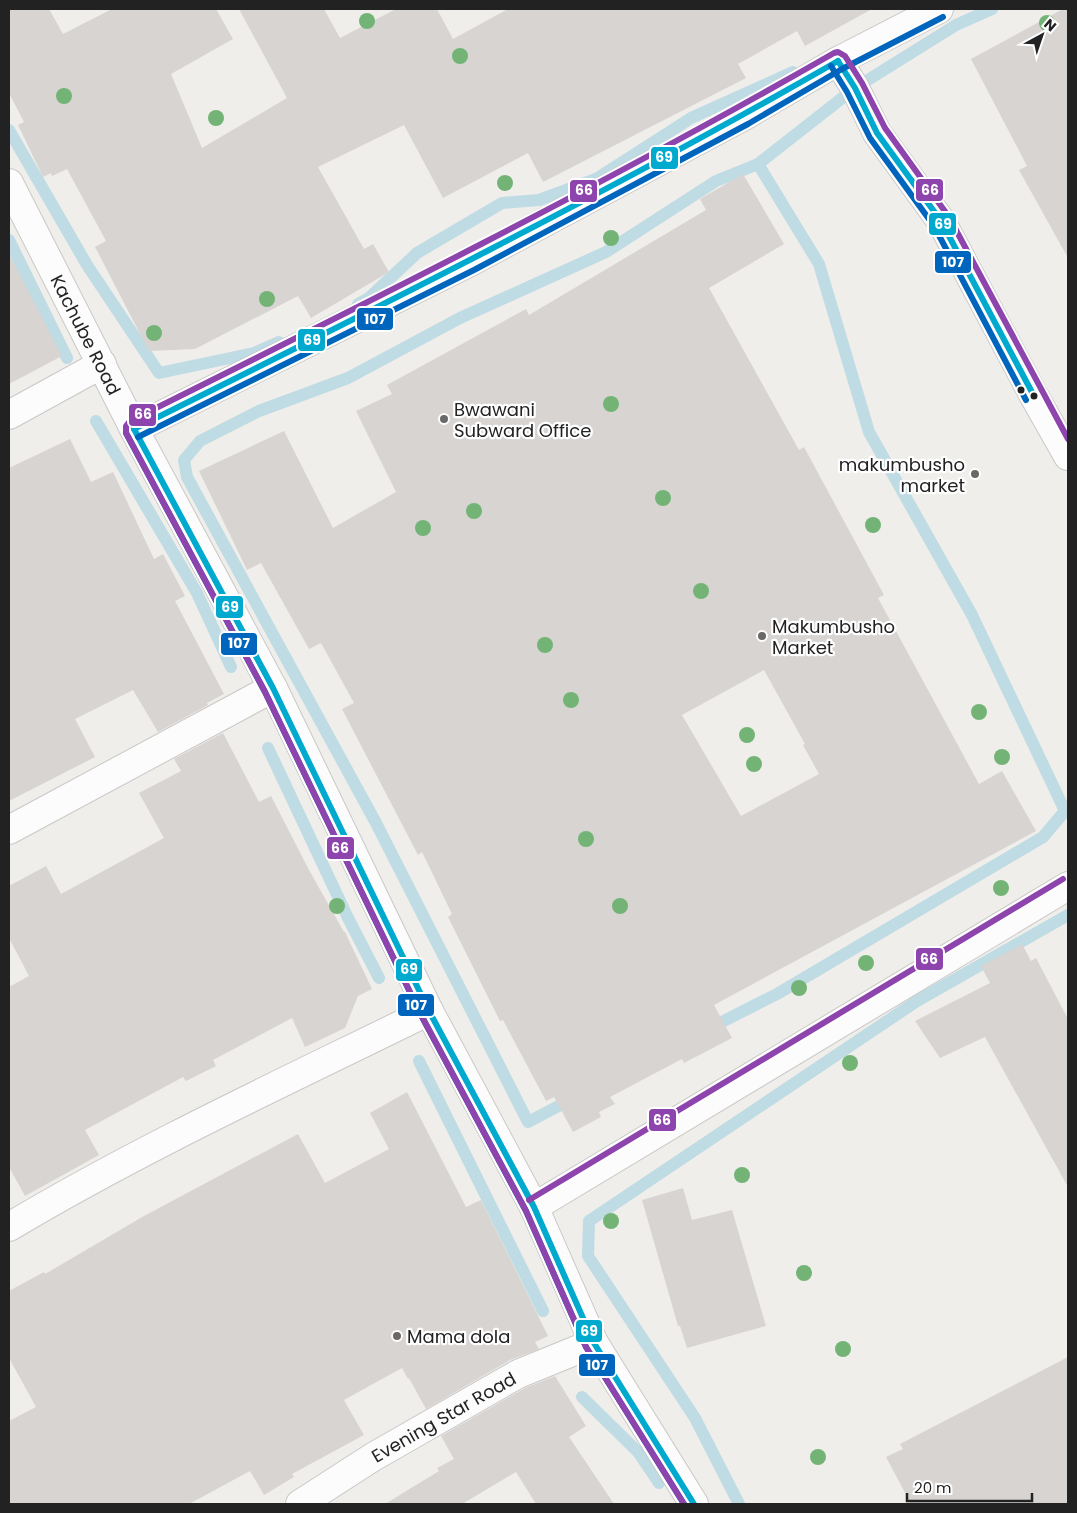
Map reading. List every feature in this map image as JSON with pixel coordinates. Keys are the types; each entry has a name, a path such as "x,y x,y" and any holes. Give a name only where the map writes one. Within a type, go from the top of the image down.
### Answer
{"street":[{"path":"134,429 470,262 744,116 838,61 939,9"},
{"path":"838,61 855,88 877,133 941,221 1068,456"},
{"name":"Kachube Road","path":"9,183 134,429 273,688 429,1011 534,1207 594,1343 687,1502"},
{"path":"9,415 102,364"},
{"path":"9,830 273,688"},
{"path":"534,1207 1068,886"},
{"path":"9,1227 54,1200 229,1110 429,1011"},
{"name":"Evening Star Road","path":"300,1504 373,1458 518,1374 594,1343"}],"building":[{"path":"9,9 49,9 63,34 112,9 216,9 233,39 171,74 202,148 287,98 239,9 324,9 340,38 396,9 437,9 453,39 508,9 872,9 805,46 797,31 738,64 746,78 543,182 528,153 443,198 404,125 318,167 364,249 373,244 389,272 311,318 298,296 195,349 149,351 95,247 106,241 67,169 52,176 51,173 43,177 18,125 24,122 9,93"},
{"path":"1063,9 1068,9 1068,258 1019,170 1027,166 971,59"},
{"path":"743,174 784,244 709,288 799,450 804,447 884,595 878,598 979,784 1002,771 1036,831 714,1005 732,1038 684,1063 682,1059 610,1097 615,1104 599,1112 601,1117 573,1132 554,1097 546,1101 503,1020 500,1021 448,917 452,914 422,852 418,855 342,709 354,703 321,643 309,649 261,563 247,570 199,471 284,431 333,528 396,492 356,411 392,394 387,385 526,309 529,315 706,210 700,199","holes":["764,670 805,744 803,745 819,774 741,816 682,715"]},
{"path":"9,254 62,356 9,384"},
{"path":"70,439 91,482 113,472 154,559 163,554 185,596 175,601 224,694 207,703 208,705 158,732 133,690 75,719 95,757 9,801 9,468"},
{"path":"223,733 259,802 271,796 309,870 345,932 372,989 358,996 345,1028 305,1047 292,1018 213,1060 216,1066 186,1081 183,1077 85,1130 99,1155 25,1196 9,1167 9,987 29,976 9,938 9,886 46,866 61,894 164,838 139,793 181,771 174,759"},
{"path":"1022,944 1031,961 1036,958 1068,1019 1068,1187 985,1037 940,1058 915,1021 990,983 981,966"},
{"path":"407,1092 466,1207 481,1200 548,1336 535,1342 539,1349 510,1360 426,1409 402,1368 344,1400 364,1435 292,1474 294,1477 264,1495 250,1471 189,1504 9,1504 9,1421 36,1407 9,1358 9,1291 44,1272 45,1274 144,1216 298,1134 325,1183 389,1149 370,1113"},
{"path":"683,1188 692,1220 732,1210 766,1326 687,1348 680,1326 678,1326 642,1200"},
{"path":"1068,1357 1068,1504 911,1504 886,1457 903,1449 900,1444"},
{"path":"555,1376 586,1426 569,1437 614,1504 536,1504 516,1472 462,1504 385,1504 439,1471 437,1468 454,1459 441,1436 525,1388"}],"waterway":[{"path":"572,1099 528,1122 376,823 187,477 184,460 200,441 259,411 348,378 460,318 606,252 716,181 758,164 855,88 956,25 992,9"},
{"path":"358,304 369,298 417,253 502,203 539,200 596,179 691,118 793,72"},
{"path":"9,130 87,265 159,373 254,353 279,342"},
{"path":"708,1029 777,994 1043,837 1065,811 972,615 869,432 819,264 758,164"},
{"path":"9,240 67,358"},
{"path":"96,421 197,593 231,667"},
{"path":"268,748 348,918 379,978"},
{"path":"739,1504 695,1418 588,1256 589,1221 917,1001 1068,915"},
{"path":"419,1061 543,1311"},
{"path":"582,1397 638,1452 659,1483"}],"transit line":[{"name":"107","path":"138,437 474,270 748,124 842,69 943,17"},
{"name":"66","path":"684,1504 586,1347 526,1211 421,1015 265,692 126,433 126,426 130,421 396,288 573,196 838,52 845,56 862,83 885,128 949,217 1068,439"},
{"name":"69","path":"838,61 855,88 877,133 941,221 1034,396"},
{"name":"69","path":"134,429 400,296 577,204 838,61"},
{"name":"107","path":"831,66 847,92 870,138 934,226 1026,400"},
{"name":"69","path":"134,429 273,688 429,1011 534,1207 594,1343 694,1504"},
{"name":"107","path":"126,433 265,692 421,1015 526,1211 586,1347 684,1504"},
{"name":"66","path":"529,1200 1063,879"}],"place":[{"name":"Bwawani Subward Office","path":"444,419"},
{"name":"makumbusho market","path":"975,474"},
{"name":"Makumbusho Market","path":"762,636"},
{"name":"Mama dola","path":"397,1336"}]}
